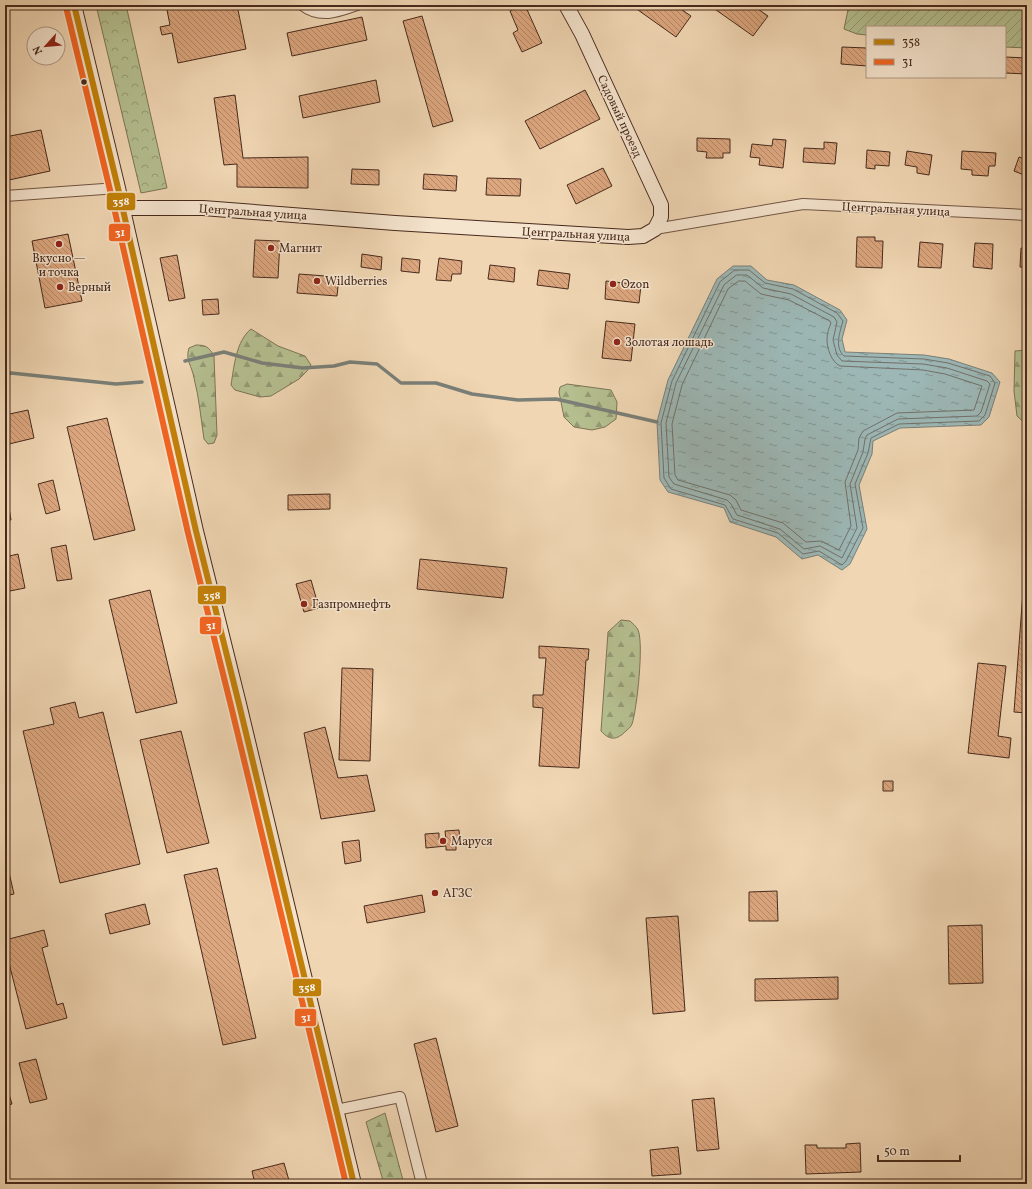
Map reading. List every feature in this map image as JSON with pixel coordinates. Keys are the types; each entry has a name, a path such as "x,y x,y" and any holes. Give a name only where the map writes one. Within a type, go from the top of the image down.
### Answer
{"main road":[{"path":"74,5 118,188 196,531 238,696 354,1184"},
{"name":"Садовый проезд","path":"566,5 582,34 661,205 661,217 655,229"},
{"name":"Центральная улица","path":"122,208 203,208 395,223 628,237 643,236 655,229"}],"street":[{"path":"302,5 308,10 323,14 357,5"},
{"path":"5,196 118,188"},
{"name":"Центральная улица","path":"655,229 803,204 1027,215"},
{"path":"336,1110 400,1097 422,1184"}],"green space":[{"path":"96,5 126,5 167,188 141,193"},
{"path":"849,5 1027,5 1027,48 1006,47 1006,26 866,26 866,35 857,34 844,29"},
{"path":"251,329 278,346 305,356 311,365 307,371 299,379 271,396 260,397 235,390 231,385 236,355 242,340"},
{"path":"196,345 207,347 214,356 217,435 214,443 208,444 204,439 197,393 188,356 189,348"},
{"path":"1027,350 1027,425 1017,416 1014,391 1015,351"},
{"path":"567,384 611,390 617,402 616,419 605,427 592,430 574,427 564,417 559,392 560,387"},
{"path":"621,620 630,621 638,630 640,637 639,676 636,705 632,724 617,738 610,738 601,731 608,632"},
{"path":"385,1113 404,1184 384,1184 366,1122"}],"water":[{"path":"733,266 751,266 767,280 794,285 840,310 847,320 842,339 845,352 924,355 949,359 992,373 1000,382 989,417 981,425 900,428 873,441 872,454 859,485 867,529 850,564 842,570 818,555 802,559 776,537 730,522 724,508 668,492 660,480 657,422 668,380 717,279"}],"building":[{"path":"166,5 237,5 246,49 178,63 172,33 162,35 160,27 170,25"},
{"path":"525,5 542,43 522,52 513,33 518,30 510,11"},
{"path":"631,5 675,5 691,16 676,37"},
{"path":"709,5 752,5 768,16 753,36"},
{"path":"422,16 453,121 433,127 403,21"},
{"path":"362,17 367,40 292,56 287,33"},
{"path":"842,47 866,48 866,66 841,64"},
{"path":"1006,57 1027,58 1027,74 1006,73"},
{"path":"376,80 380,102 303,118 299,96"},
{"path":"585,90 600,119 540,149 525,121"},
{"path":"235,95 243,158 308,157 308,188 237,187 237,164 224,165 214,98"},
{"path":"41,130 50,171 9,180 5,160 5,137"},
{"path":"697,138 730,139 730,153 723,153 723,158 706,158 707,152 697,151"},
{"path":"773,139 786,140 783,168 759,165 760,158 750,157 752,144 772,146"},
{"path":"824,142 837,143 835,164 803,162 804,148 824,149"},
{"path":"867,150 890,152 889,166 875,165 875,169 866,168"},
{"path":"907,151 932,155 929,175 917,173 917,167 905,165"},
{"path":"962,151 996,153 995,166 989,166 988,176 972,175 972,170 961,169"},
{"path":"1019,157 1027,160 1027,181 1022,179 1024,175 1014,171"},
{"path":"603,168 612,186 576,204 567,185"},
{"path":"352,169 379,170 379,185 351,184"},
{"path":"424,174 457,176 456,191 423,189"},
{"path":"487,178 521,179 520,196 486,195"},
{"path":"68,234 82,301 45,308 32,241"},
{"path":"857,237 875,237 875,241 883,241 882,268 856,267"},
{"path":"255,240 280,241 278,278 253,277"},
{"path":"920,242 943,244 941,268 918,267"},
{"path":"975,243 993,244 992,269 973,267"},
{"path":"1021,248 1027,249 1027,268 1020,267"},
{"path":"362,254 382,257 381,270 361,267"},
{"path":"177,255 185,298 169,301 160,258"},
{"path":"402,258 420,260 419,273 401,271"},
{"path":"439,258 462,261 461,274 452,274 451,281 436,280"},
{"path":"490,265 515,268 514,282 488,279"},
{"path":"539,270 570,274 568,289 537,285"},
{"path":"299,274 339,277 337,296 297,293"},
{"path":"606,281 641,285 639,303 605,299"},
{"path":"218,299 219,314 203,315 202,300"},
{"path":"606,321 635,324 631,361 602,358"},
{"path":"28,410 34,438 5,445 5,415"},
{"path":"107,418 135,530 94,540 67,427"},
{"path":"53,480 60,510 46,514 38,484"},
{"path":"330,494 330,509 288,510 288,495"},
{"path":"5,496 7,496 11,520 5,521"},
{"path":"66,545 72,579 57,581 51,548"},
{"path":"18,554 25,588 10,591 5,567 5,557"},
{"path":"420,559 507,568 503,598 417,589"},
{"path":"1025,565 1027,565 1027,713 1014,712"},
{"path":"311,580 319,608 304,612 296,584"},
{"path":"150,590 177,703 136,713 109,600"},
{"path":"539,646 589,649 588,660 586,660 579,768 539,766 543,708 533,707 533,695 543,695 546,658 539,658"},
{"path":"978,663 1006,666 998,736 1011,738 1009,758 968,753"},
{"path":"342,668 373,669 370,761 339,760"},
{"path":"75,702 79,718 103,712 140,864 60,883 23,731 54,724 50,708"},
{"path":"325,727 338,778 367,775 375,811 321,819 304,733"},
{"path":"181,731 209,843 167,853 140,740"},
{"path":"883,781 893,781 893,791 883,791"},
{"name":"Маруся","path":"459,830 460,842 456,842 456,850 446,850 446,846 426,848 425,834 439,833 439,840 446,840 445,831"},
{"path":"359,840 361,861 345,864 342,842"},
{"path":"5,855 14,894 5,896"},
{"path":"217,868 256,1038 223,1045 184,875"},
{"path":"777,891 778,921 749,921 749,892"},
{"path":"422,895 425,912 367,923 364,906"},
{"path":"145,904 150,924 110,934 105,914"},
{"path":"678,916 685,1011 653,1014 646,918"},
{"path":"982,925 983,983 949,984 948,926"},
{"path":"44,930 48,946 42,948 57,1005 63,1003 67,1018 26,1029 5,948 5,940"},
{"path":"838,977 838,999 755,1001 755,979"},
{"path":"436,1038 458,1126 436,1132 414,1044"},
{"path":"36,1059 47,1099 30,1103 19,1063"},
{"path":"5,1081 12,1104 5,1106"},
{"path":"714,1098 719,1149 697,1151 692,1100"},
{"path":"860,1143 861,1172 806,1174 805,1145 817,1145 817,1148 846,1148 846,1144"},
{"path":"678,1147 681,1174 652,1176 650,1150"},
{"path":"284,1163 290,1184 255,1184 252,1171"}],"waterway":[{"path":"185,361 224,352 262,363 303,368 334,366 350,362 377,364 401,383 436,383 472,394 518,400 556,399 657,422"},
{"path":"5,374 11,373 116,384 142,382"}],"transit line":[{"name":"358","path":"74,5 118,188 196,531 354,1184"},
{"name":"31","path":"66,7 110,190 188,533 346,1184"}],"place":[{"name":"Вкусно — и точка","path":"59,244"},
{"name":"Магнит","path":"271,248"},
{"name":"Wildberries","path":"317,281"},
{"name":"Ozon","path":"613,284"},
{"name":"Верный","path":"60,287"},
{"name":"Золотая лошадь","path":"617,342"},
{"name":"Газпромнефть","path":"304,604"},
{"name":"Маруся","path":"443,841"},
{"name":"АГЗС","path":"435,893"}]}
